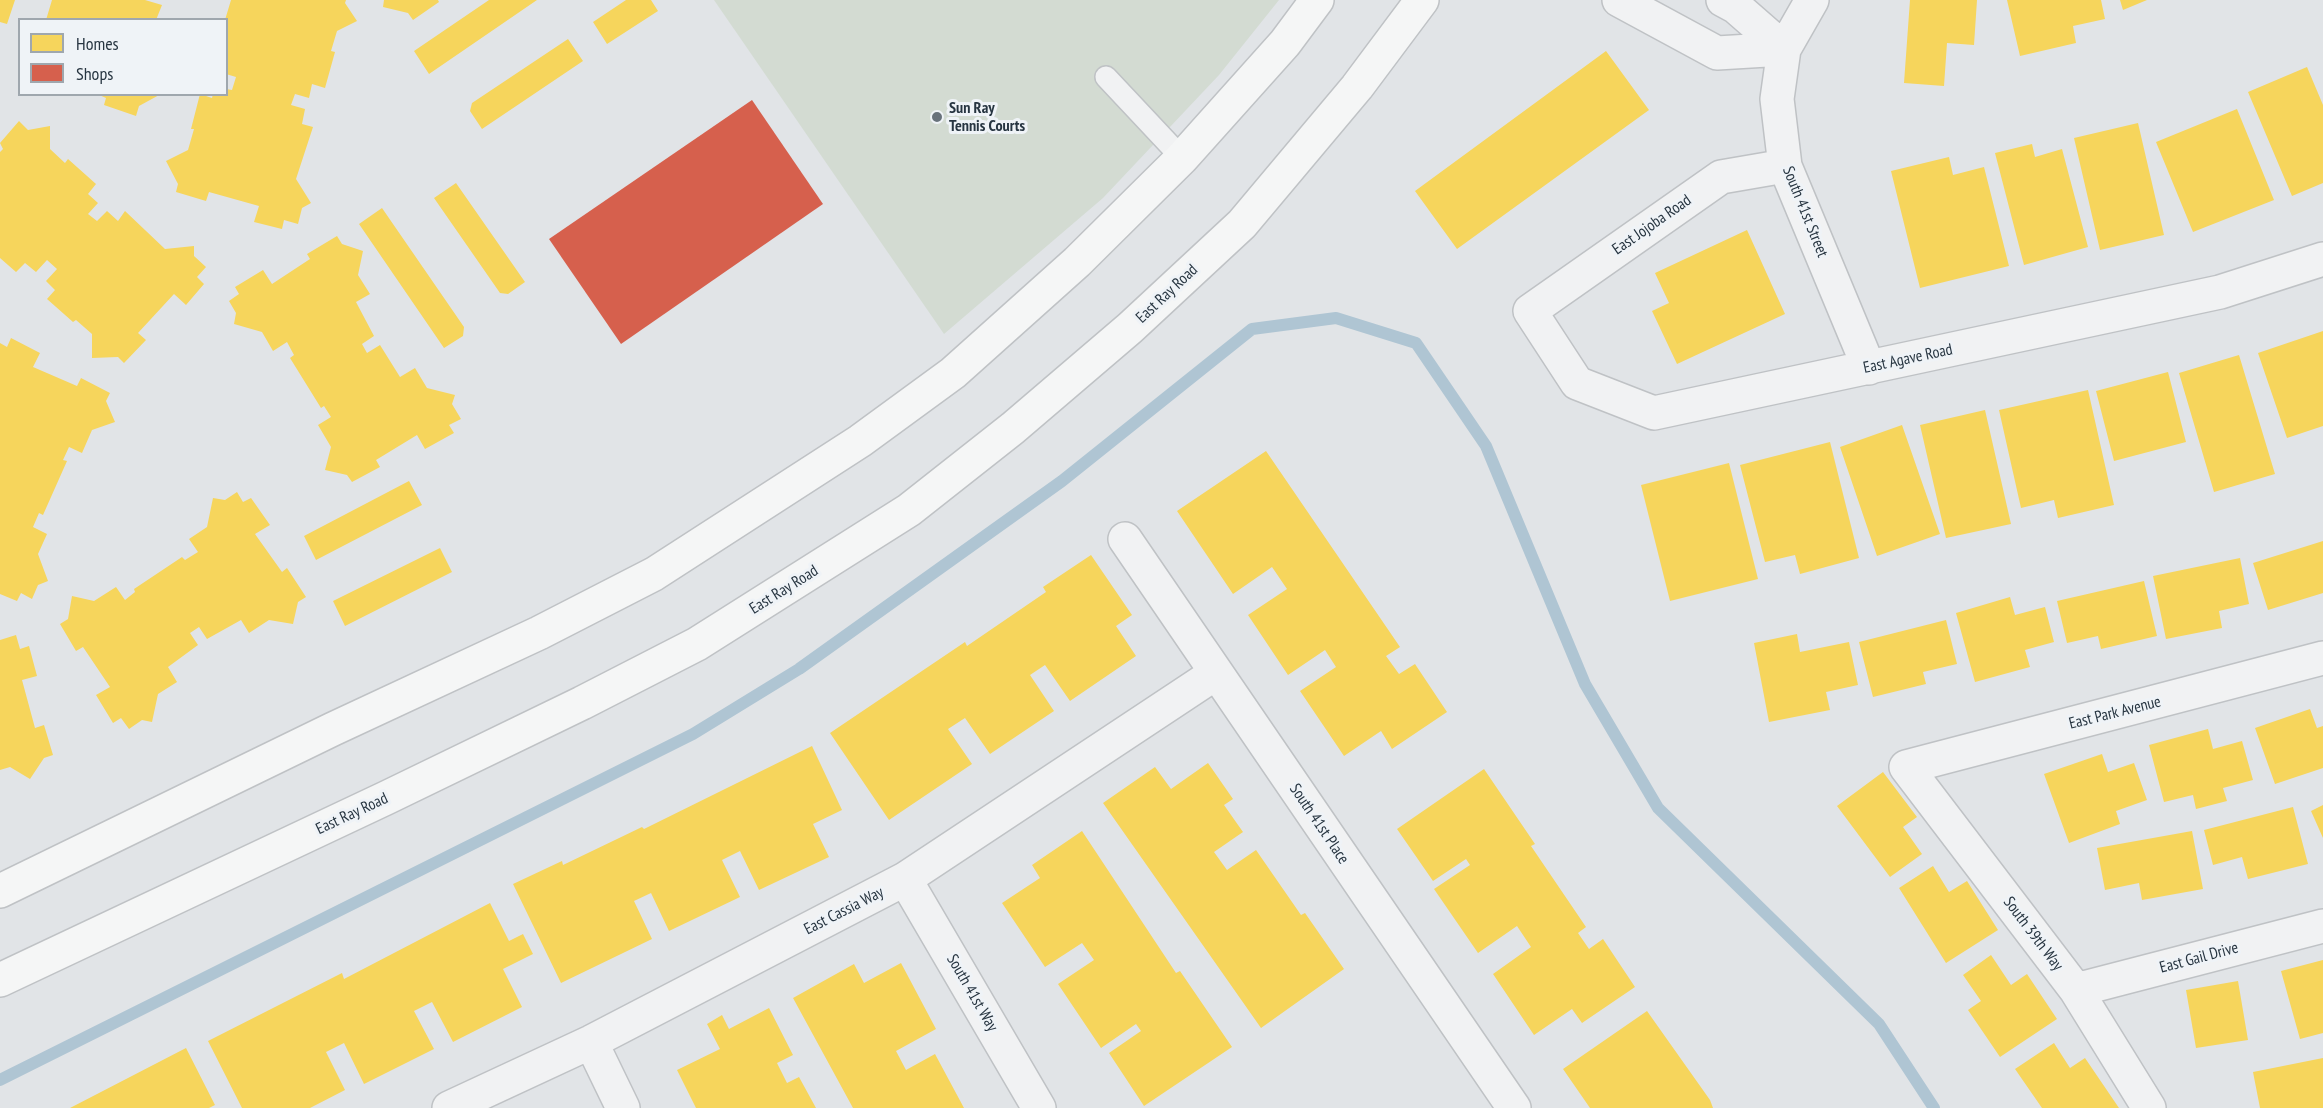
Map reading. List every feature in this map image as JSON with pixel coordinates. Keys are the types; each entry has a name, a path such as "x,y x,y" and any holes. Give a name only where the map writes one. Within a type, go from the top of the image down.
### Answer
{"main road":[{"path":"0,891 333,729 539,633 654,574 860,441 953,373 1077,262 1182,158 1285,43 1317,0"},
{"name":"East Ray Road","path":"0,980 582,704 698,644 909,510 1013,428 1130,328 1242,224 1357,87 1422,0"}],"street":[{"path":"1618,0 1717,53 1784,49"},
{"path":"1723,0 1736,7 1784,49"},
{"path":"1784,49 1812,0"},
{"name":"South 41st Street","path":"1784,49 1777,99 1785,166 1869,368"},
{"name":"East Jojoba Road","path":"1530,311 1721,177 1785,166"},
{"name":"East Agave Road","path":"1530,311 1577,383 1654,412 2220,292 2323,259"},
{"name":"South 41st Place","path":"1125,539 1508,1106"},
{"name":"East Park Avenue","path":"1906,767 2323,658"},
{"name":"East Cassia Way","path":"449,1108 591,1042 905,879 1216,673"},
{"name":"South 39th Way","path":"1906,767 2076,990 2149,1108"},
{"name":"South 41st Way","path":"905,879 1040,1108"},
{"name":"East Gail Drive","path":"2076,990 2323,926"},
{"path":"591,1042 623,1108"}],"lane":[{"path":"1106,77 1182,158"}],"shaded area":[{"path":"714,0 1279,0 1219,75 1103,198 944,334"}],"building: Homes":[{"path":"0,0 15,0 7,24 0,22"},
{"path":"52,0 145,0 162,5 157,18 47,18"},
{"path":"231,0 346,0 345,3 357,21 337,31 331,51 335,52 325,88 312,84 309,98 295,94 291,105 305,109 302,124 313,127 296,179 311,203 302,208 298,224 284,220 282,229 254,222 259,206 209,192 206,201 176,192 178,184 166,161 188,150 199,96 212,98 212,96 228,96 228,89 232,90 236,77 228,75 228,18 226,18"},
{"path":"384,0 438,0 439,2 413,20 408,13 383,7"},
{"path":"489,0 537,0 429,74 414,51"},
{"path":"626,0 651,0 658,11 607,44 593,22"},
{"path":"1910,0 1977,0 1974,45 1947,43 1944,86 1904,83"},
{"path":"2007,0 2101,0 2105,19 2073,26 2076,43 2020,56"},
{"path":"2120,0 2147,0 2123,10"},
{"path":"568,39 583,61 482,129 470,111 472,103"},
{"path":"1606,51 1649,110 1457,249 1415,191"},
{"path":"2307,67 2323,105 2323,183 2292,196 2248,92"},
{"path":"102,96 157,96 139,106 136,116 104,105 106,98"},
{"path":"2237,109 2274,200 2193,232 2156,142"},
{"path":"19,121 28,130 50,126 50,149 65,163 68,159 96,184 88,194 98,203 88,214 97,221 107,211 118,221 125,211 165,249 194,246 194,256 206,267 197,277 204,284 186,305 174,294 138,333 146,340 124,363 118,357 92,358 92,334 76,320 73,322 47,299 55,290 46,281 57,269 47,260 36,272 25,263 16,272 0,258 0,152 3,149 0,143"},
{"path":"2138,123 2164,235 2100,250 2074,138"},
{"path":"2032,144 2035,157 2062,149 2088,247 2024,265 1995,153"},
{"path":"1949,157 1953,175 1984,167 2009,266 1920,288 1891,171"},
{"path":"456,183 525,282 508,294 500,293 434,198"},
{"path":"382,208 464,327 463,336 444,348 359,224"},
{"path":"1747,230 1785,314 1677,364 1652,311 1669,303 1655,273"},
{"path":"337,236 342,244 363,251 358,275 370,294 356,302 374,336 362,344 367,353 380,345 400,377 415,368 427,388 455,395 452,404 461,419 449,425 454,433 425,449 417,435 376,460 380,467 352,482 347,475 325,470 331,447 318,425 331,417 324,406 321,408 290,358 294,355 287,342 273,351 262,332 234,324 236,313 229,301 239,294 235,287 263,270 272,284 310,259 307,254"},
{"path":"2323,331 2323,426 2287,438 2258,353"},
{"path":"11,338 40,353 33,367 77,386 81,378 110,393 106,401 115,422 92,430 82,453 69,447 63,460 67,461 43,515 39,513 33,527 47,534 38,554 48,581 38,585 32,599 21,593 17,601 0,594 0,343 7,347"},
{"path":"2239,355 2275,474 2214,492 2179,373"},
{"path":"2168,372 2186,442 2114,461 2096,391"},
{"path":"2088,390 2114,505 2058,518 2054,500 2021,508 1999,410"},
{"path":"1985,410 2011,524 1946,538 1920,425"},
{"path":"1902,425 1940,534 1877,556 1840,447"},
{"path":"1830,442 1859,558 1800,574 1795,555 1765,562 1740,465"},
{"path":"1266,451 1400,647 1386,656 1399,674 1415,664 1447,712 1392,749 1381,731 1344,756 1300,691 1336,667 1325,650 1288,675 1248,615 1287,589 1272,567 1233,594 1177,511"},
{"path":"1729,463 1758,579 1670,601 1641,485"},
{"path":"409,481 422,505 316,560 304,536"},
{"path":"237,492 243,502 251,498 270,525 255,534 282,572 287,568 306,597 298,602 293,624 269,620 249,633 241,620 207,639 199,627 190,633 198,645 168,667 177,682 158,694 152,722 142,720 129,729 121,718 113,723 96,695 110,687 83,647 76,651 60,624 68,619 72,596 94,601 116,587 125,600 135,592 134,589 182,557 185,560 198,552 189,539 207,527 213,498 225,500"},
{"path":"2323,541 2323,593 2268,610 2253,563"},
{"path":"440,548 452,572 345,626 333,601"},
{"path":"1091,555 1132,615 1116,626 1136,656 1070,701 1045,665 1030,675 1054,711 990,754 965,718 948,729 972,764 889,820 830,733 965,642 967,646 1046,592 1043,587"},
{"path":"2240,558 2249,604 2219,611 2222,628 2166,639 2153,576"},
{"path":"2144,581 2157,636 2101,649 2098,636 2067,643 2057,601"},
{"path":"2010,597 2015,615 2045,607 2054,642 2025,650 2030,667 1975,682 1956,613"},
{"path":"1946,620 1957,664 1923,672 1926,684 1873,697 1859,642"},
{"path":"1797,634 1800,652 1849,642 1858,685 1826,692 1830,710 1769,722 1754,643"},
{"path":"16,635 20,649 29,646 37,676 22,680 35,728 44,725 53,755 44,758 30,779 10,767 0,770 0,640"},
{"path":"2310,709 2317,728 2323,726 2323,768 2275,784 2255,728"},
{"path":"2208,729 2213,749 2242,741 2253,780 2223,788 2227,801 2196,809 2193,795 2164,802 2149,745"},
{"path":"812,746 842,810 813,824 829,857 759,890 740,851 722,860 740,897 669,931 651,893 634,901 652,939 561,983 513,884 562,861 563,865 642,827 644,829"},
{"path":"2102,754 2108,772 2134,763 2147,800 2116,811 2120,824 2069,843 2044,774"},
{"path":"1208,763 1233,799 1224,805 1243,832 1214,852 1227,870 1256,850 1301,915 1305,913 1344,969 1261,1028 1103,803 1155,767 1171,789"},
{"path":"1484,769 1535,844 1531,846 1586,927 1578,933 1589,949 1603,939 1635,987 1582,1023 1572,1009 1534,1035 1493,974 1531,947 1517,926 1478,953 1434,889 1470,865 1466,859 1433,881 1397,829"},
{"path":"1883,772 1917,817 1903,827 1922,854 1890,877 1837,806"},
{"path":"2323,805 2323,838 2311,811"},
{"path":"2293,807 2308,864 2248,879 2242,857 2213,865 2204,830"},
{"path":"1082,831 1176,973 1180,971 1232,1047 1144,1106 1109,1053 1141,1031 1136,1024 1101,1048 1058,984 1094,960 1082,943 1045,967 1002,903 1040,878 1032,865"},
{"path":"2192,831 2203,889 2142,900 2139,883 2105,890 2097,848"},
{"path":"1933,866 1949,892 1967,881 1998,930 1946,963 1899,888"},
{"path":"490,903 509,941 523,934 533,954 503,969 522,1007 453,1042 432,1002 414,1011 434,1049 364,1084 344,1043 326,1052 345,1090 310,1108 242,1108 208,1041 342,973 344,979"},
{"path":"1991,955 2011,985 2027,974 2057,1019 2000,1057 1968,1010 1981,1001 1963,975"},
{"path":"2323,960 2323,1033 2300,1039 2281,971"},
{"path":"901,963 936,1029 896,1051 906,1070 935,1054 964,1108 853,1108 793,998 854,964 864,983"},
{"path":"2238,981 2248,1040 2196,1048 2186,990"},
{"path":"769,1008 793,1055 777,1063 787,1083 799,1077 816,1108 696,1108 677,1070 720,1049 707,1024 722,1015 729,1029"},
{"path":"1647,1011 1710,1100 1713,1108 1590,1108 1563,1069"},
{"path":"2054,1043 2070,1068 2085,1058 2119,1108 2042,1108 2015,1069"},
{"path":"186,1048 215,1105 209,1108 70,1108"},
{"path":"2323,1058 2323,1108 2260,1108 2253,1072"}],"building: Shops":[{"path":"752,100 823,204 621,344 549,239"}],"waterway":[{"path":"0,1080 693,734 799,669 1062,481 1252,329 1336,318 1416,343 1486,446 1585,684 1658,808 1879,1024 1934,1108"}],"place":[{"name":"Sun Ray Tennis Courts","path":"937,117"}]}
